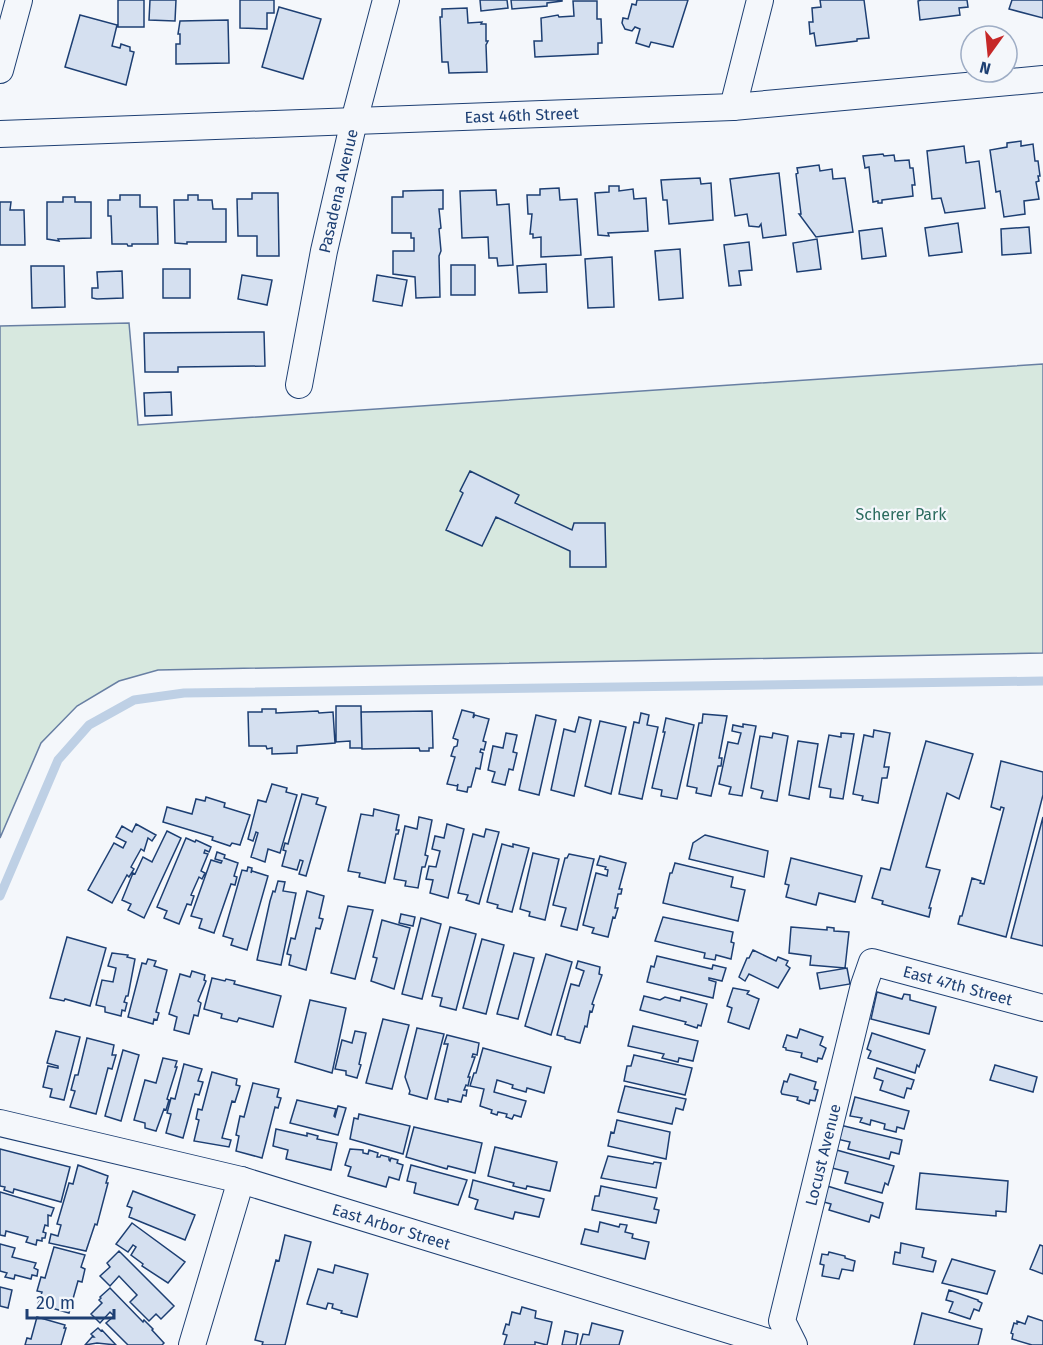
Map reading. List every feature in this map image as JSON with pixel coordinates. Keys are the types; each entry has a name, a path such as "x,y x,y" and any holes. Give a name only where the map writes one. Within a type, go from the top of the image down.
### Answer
{"street":[{"path":"0,70 19,0"},
{"name":"Pasadena Avenue","path":"299,385 324,251 354,121 386,0"},
{"path":"733,107 760,0"},
{"name":"East 46th Street","path":"0,134 733,107 1043,79"},
{"name":"East 47th Street","path":"872,962 1043,1008"},
{"name":"Locust Avenue","path":"794,1345 782,1321 864,985 872,962"},
{"name":"East Arbor Street","path":"0,1123 241,1180 778,1345"},
{"path":"192,1345 241,1180"}],"green space":[{"name":"Scherer Park","path":"129,323 138,425 1043,364 1043,653 158,670 119,681 77,706 41,743 0,838 0,326"}],"building":[{"path":"118,0 144,0 144,27 118,27"},
{"path":"150,0 176,0 175,21 149,20"},
{"path":"240,0 274,0 274,13 267,13 267,29 240,28"},
{"path":"480,0 507,0 508,8 481,11"},
{"path":"511,0 562,1 547,3 547,6 512,9"},
{"path":"637,0 688,0 673,47 651,42 649,47 636,43 640,29 635,27 632,31 625,29 622,23 623,18 628,19 632,4 636,5"},
{"path":"820,0 864,0 869,38 816,46 814,33 810,34 809,22 813,22 812,8 821,7"},
{"path":"967,0 968,7 959,8 960,15 920,20 918,1"},
{"path":"1012,0 1043,0 1043,18 1009,9"},
{"path":"573,1 597,1 597,19 601,19 602,43 598,43 598,54 535,57 534,41 542,41 541,18 558,15 559,17 574,16"},
{"path":"279,7 321,19 303,79 262,67"},
{"path":"467,8 468,23 486,24 487,72 449,73 448,62 442,62 440,17 442,17 442,9"},
{"path":"80,15 117,25 112,46 120,48 121,44 130,47 130,51 134,52 126,85 65,67"},
{"path":"228,20 229,63 176,64 176,44 180,44 180,34 178,34 180,21"},
{"path":"1021,141 1021,146 1033,144 1040,176 1038,176 1039,181 1036,182 1039,199 1024,201 1025,214 1004,217 1000,191 996,192 990,150 1007,147 1007,143"},
{"path":"964,146 966,163 979,161 985,208 945,213 941,198 932,199 927,151"},
{"path":"883,154 884,156 894,155 895,161 909,160 910,168 913,168 915,185 912,185 913,196 882,200 882,203 873,202 869,167 865,168 863,156"},
{"path":"819,165 820,171 832,169 833,179 845,178 853,232 816,237 799,214 801,214 797,168"},
{"path":"779,173 786,235 763,238 761,224 759,227 749,226 747,214 735,216 730,179"},
{"path":"700,178 701,184 711,183 713,220 669,224 667,200 663,200 661,180"},
{"path":"609,186 619,186 619,191 633,189 634,199 646,198 648,231 608,233 609,236 598,235 595,193 609,192"},
{"path":"559,188 560,200 577,199 581,255 541,257 541,237 533,238 533,234 530,234 532,214 528,214 527,195 540,195 540,189"},
{"path":"443,190 443,209 439,209 440,297 416,298 415,277 393,274 393,251 414,251 414,238 411,238 411,233 392,233 392,197 403,197 403,191"},
{"path":"496,190 497,205 509,204 513,265 498,266 497,258 489,258 488,237 462,238 460,191"},
{"path":"252,193 278,193 279,256 257,256 257,236 238,236 237,199 252,199"},
{"path":"120,195 140,195 140,207 157,207 158,244 128,246 127,244 112,244 108,200 120,200"},
{"path":"188,195 198,195 198,200 212,200 213,209 226,209 226,242 175,243 174,200 188,200"},
{"path":"63,197 75,197 75,202 91,202 91,238 58,239 59,241 47,239 47,202 63,202"},
{"path":"0,202 11,202 10,210 24,210 25,245 0,245"},
{"path":"958,223 962,252 929,256 925,228"},
{"path":"1029,227 1031,253 1002,255 1001,229"},
{"path":"882,228 886,256 862,259 859,231"},
{"path":"817,239 821,269 797,272 793,243"},
{"path":"749,242 752,270 739,271 741,285 729,286 724,245"},
{"path":"680,249 683,298 659,300 655,251"},
{"path":"612,257 614,307 588,308 585,259"},
{"path":"546,264 547,292 519,293 517,266"},
{"path":"451,265 475,265 475,295 451,295"},
{"path":"31,266 64,266 65,307 32,308"},
{"path":"163,269 190,269 190,298 163,298"},
{"path":"122,271 123,298 92,298 92,288 98,288 97,272"},
{"path":"242,275 272,280 267,305 238,299"},
{"path":"377,275 407,280 402,306 373,301"},
{"path":"264,332 265,366 178,367 178,372 145,372 144,333"},
{"path":"171,392 172,415 145,416 144,393"},
{"path":"470,471 519,495 515,503 572,530 574,523 605,523 606,567 570,567 570,551 496,517 482,546 446,530 463,493 460,491"},
{"path":"336,706 361,706 362,748 350,748 350,741 336,742"},
{"path":"262,709 276,709 276,713 333,712 335,743 297,746 297,753 272,754 272,748 249,746 248,712 262,712"},
{"path":"462,710 474,713 473,718 475,715 489,719 483,741 486,742 484,750 481,749 480,752 483,753 480,769 476,768 471,787 468,787 467,792 457,790 458,784 457,786 447,784 455,757 451,756 458,740 453,738"},
{"path":"432,711 433,748 429,748 429,751 420,751 419,748 362,749 361,712"},
{"path":"641,713 649,715 647,725 658,727 642,799 619,794 634,722 639,723"},
{"path":"703,714 727,716 719,758 722,758 721,766 718,766 711,796 696,793 697,788 687,786 699,723 702,723"},
{"path":"536,715 556,720 539,795 519,790"},
{"path":"579,717 591,720 574,796 551,790 564,729 575,732"},
{"path":"666,718 694,725 677,799 661,796 662,790 652,788"},
{"path":"600,721 626,727 611,794 585,786"},
{"path":"743,724 756,726 742,796 729,794 731,787 719,784 728,742 738,744 741,733 732,731 733,725 743,727"},
{"path":"874,730 890,733 884,767 889,767 887,778 882,778 878,803 862,800 863,796 853,794 864,735 873,737"},
{"path":"506,733 517,735 513,752 517,753 513,770 509,769 505,785 492,782 495,772 488,770 493,746 503,748"},
{"path":"773,733 788,736 777,801 761,798 763,791 751,788 760,736 772,738"},
{"path":"841,733 854,734 843,799 830,797 831,789 819,787 829,735 841,737"},
{"path":"798,741 818,744 809,799 789,795"},
{"path":"926,741 973,754 959,799 947,793 926,867 940,870 929,908 931,908 929,917 882,904 883,901 872,898 881,868 890,870"},
{"path":"1001,761 1043,772 1043,795 1006,937 958,924 972,878 984,884 1004,808 1001,807 1000,810 991,807"},
{"path":"272,784 287,788 286,792 297,795 280,853 268,849 265,862 251,857 258,833 256,832 253,841 248,839 258,800 266,802"},
{"path":"302,794 318,798 316,804 326,807 306,876 299,874 303,861 300,860 297,870 282,866 286,851 283,850 285,843 288,844"},
{"path":"206,797 225,803 224,807 250,815 240,845 232,843 230,846 212,840 213,837 163,822 167,807 192,814 196,799 205,801"},
{"path":"374,809 399,815 396,830 399,830 396,834 385,883 359,877 360,873 348,871 361,814 373,816"},
{"path":"419,817 432,820 425,855 428,856 425,867 422,867 418,888 405,886 406,881 394,879 405,826 417,829"},
{"path":"1043,817 1043,946 1011,938"},
{"path":"136,824 156,835 152,841 148,838 144,851 141,849 131,867 134,869 129,877 127,875 112,903 88,890 114,843 123,848 126,842 116,837 122,826 132,832"},
{"path":"447,824 464,829 448,898 430,893 433,880 426,879 429,866 436,867 440,851 432,849 435,836 444,838"},
{"path":"486,829 499,832 479,904 466,900 468,895 458,893 473,834 484,837"},
{"path":"167,831 181,838 144,918 128,910 131,904 122,900 133,873 135,874 143,857 152,862"},
{"path":"705,835 768,851 764,877 689,859 693,843"},
{"path":"186,838 211,847 209,852 205,850 204,853 208,854 201,871 205,873 202,879 199,877 191,895 194,896 191,905 187,904 179,924 164,918 167,911 157,907"},
{"path":"502,844 529,848 512,912 497,908 498,905 487,902"},
{"path":"217,852 225,855 224,858 238,863 234,876 237,877 235,885 231,884 214,933 199,928 202,919 191,916 211,860 221,863 222,861 215,859"},
{"path":"533,853 559,859 545,920 529,916 530,912 520,909"},
{"path":"569,854 594,859 577,930 561,926 566,908 553,905 565,858"},
{"path":"600,856 626,863 619,889 622,889 621,894 618,894 615,908 618,908 608,937 592,933 594,928 583,925 596,873 607,876 606,867 597,865"},
{"path":"791,858 862,876 855,902 819,893 816,905 786,897 789,885 785,884"},
{"path":"675,863 733,877 731,887 745,890 738,921 663,903 670,873"},
{"path":"248,867 252,868 251,873 252,871 268,876 247,950 231,945 233,939 223,936 242,870 247,871"},
{"path":"278,881 285,882 283,891 296,893 281,965 257,960 270,901"},
{"path":"307,891 324,896 319,918 323,919 320,929 316,928 306,970 289,965 291,955 287,954 291,938 295,939"},
{"path":"348,906 373,910 355,979 331,973"},
{"path":"401,914 415,917 413,926 399,923"},
{"path":"663,917 733,932 731,942 734,943 731,959 716,955 715,960 704,958 705,953 655,941"},
{"path":"421,918 441,924 422,999 402,994"},
{"path":"382,920 410,928 394,989 371,981 377,958 373,957"},
{"path":"450,927 476,934 456,1010 440,1006 442,998 432,996"},
{"path":"791,927 827,930 827,927 834,928 834,931 849,932 845,968 810,965 811,956 789,953"},
{"path":"67,937 106,948 90,1006 65,999 64,1001 50,998"},
{"path":"482,939 504,945 486,1014 463,1008"},
{"path":"753,950 776,961 778,957 788,961 786,965 790,968 778,988 749,974 745,981 739,977"},
{"path":"112,953 128,955 127,957 135,959 128,996 124,1002 127,1003 121,1016 105,1012 105,1007 96,1005 102,980 113,982 116,968 108,966"},
{"path":"514,953 534,958 518,1019 497,1014"},
{"path":"546,954 572,962 551,1035 525,1026"},
{"path":"657,956 712,969 713,965 726,968 722,981 709,978 716,982 713,998 647,982 651,966 654,967"},
{"path":"148,959 156,961 154,966 167,970 156,1012 159,1013 153,1024 128,1017 142,963 146,964"},
{"path":"578,961 600,967 599,974 602,975 592,1004 594,1005 592,1012 590,1011 587,1027 585,1026 580,1043 557,1035 571,984 579,986 584,971 576,968"},
{"path":"847,968 850,984 820,989 817,973"},
{"path":"192,971 205,975 204,980 206,981 198,1001 201,1003 198,1016 194,1015 189,1034 174,1030 177,1017 169,1014 180,974 190,977"},
{"path":"212,978 235,981 234,984 281,996 273,1027 239,1018 237,1022 221,1018 222,1014 204,1009"},
{"path":"733,988 749,991 747,994 759,999 749,1029 728,1022 732,1008 727,1006"},
{"path":"877,992 902,999 904,994 910,995 910,1000 936,1007 929,1034 871,1019"},
{"path":"644,996 660,1000 665,997 680,1001 681,997 707,1004 701,1026 698,1025 697,1028 685,1024 686,1022 640,1010"},
{"path":"310,1000 346,1008 332,1073 295,1062"},
{"path":"383,1019 409,1025 392,1089 366,1083"},
{"path":"633,1026 698,1041 693,1061 679,1058 678,1062 662,1058 664,1054 628,1046"},
{"path":"417,1028 444,1034 427,1099 409,1094 405,1077"},
{"path":"800,1029 823,1037 820,1045 826,1048 822,1059 818,1058 817,1062 801,1057 802,1053 786,1050 783,1047 787,1035 797,1038"},
{"path":"56,1031 80,1037 64,1100 50,1097 52,1089 43,1087 48,1066 58,1068 58,1066 47,1063"},
{"path":"355,1031 366,1033 357,1078 346,1075 346,1071 335,1069 342,1040 352,1043"},
{"path":"872,1033 925,1050 915,1073 868,1058 871,1051 867,1049"},
{"path":"447,1035 479,1043 477,1055 473,1054 472,1057 475,1057 468,1077 470,1077 468,1086 466,1085 464,1090 467,1090 466,1096 463,1095 461,1102 435,1099 448,1044 444,1044"},
{"path":"87,1038 114,1045 112,1055 116,1055 112,1069 108,1068 96,1114 70,1107 75,1091 71,1090 75,1075 78,1075"},
{"path":"483,1048 551,1067 544,1093 527,1088 526,1092 497,1080 494,1092 526,1101 521,1117 514,1115 512,1119 506,1117 507,1114 498,1112 497,1115 491,1113 492,1110 480,1106 484,1089 470,1086"},
{"path":"123,1050 139,1055 121,1121 105,1116"},
{"path":"634,1055 692,1068 685,1095 624,1081 627,1066 631,1066"},
{"path":"163,1058 177,1061 175,1067 177,1067 166,1110 164,1109 156,1131 145,1128 145,1123 134,1120 145,1080 156,1083"},
{"path":"184,1064 202,1069 198,1081 203,1082 199,1095 195,1094 183,1138 166,1133 171,1114 167,1113 171,1098 175,1099"},
{"path":"995,1065 1037,1077 1033,1092 990,1080"},
{"path":"877,1068 914,1080 911,1089 907,1088 904,1098 880,1090 883,1081 874,1078"},
{"path":"212,1072 237,1079 236,1085 240,1086 235,1102 232,1101 222,1138 231,1140 229,1147 194,1141 199,1120 196,1119 198,1109 202,1110"},
{"path":"790,1074 816,1082 814,1089 818,1090 815,1101 810,1100 809,1104 797,1100 798,1097 782,1094 784,1081 787,1082"},
{"path":"253,1083 279,1089 277,1097 281,1098 278,1108 275,1107 262,1158 236,1151 239,1136 236,1135 240,1116 244,1117"},
{"path":"625,1086 686,1099 683,1110 676,1108 672,1124 618,1112"},
{"path":"855,1097 909,1111 904,1129 897,1127 896,1132 884,1129 885,1124 871,1120 870,1125 860,1122 862,1118 850,1116"},
{"path":"297,1100 336,1109 335,1117 338,1106 346,1108 338,1135 290,1123"},
{"path":"359,1114 410,1126 403,1154 350,1139 354,1118 358,1119"},
{"path":"617,1120 670,1132 666,1159 608,1146"},
{"path":"840,1125 902,1140 899,1154 891,1152 889,1159 848,1149 850,1142 837,1139"},
{"path":"414,1127 482,1143 475,1173 448,1166 447,1169 406,1157"},
{"path":"276,1129 307,1136 307,1133 318,1136 317,1139 337,1143 331,1170 286,1159 288,1150 273,1146"},
{"path":"495,1147 557,1162 550,1191 527,1186 526,1189 513,1186 514,1183 488,1176"},
{"path":"0,1149 70,1167 61,1202 14,1189 13,1193 4,1190 5,1187 0,1186"},
{"path":"350,1149 363,1150 363,1153 368,1154 369,1150 378,1153 377,1157 381,1155 389,1157 390,1161 391,1158 398,1160 397,1163 403,1165 399,1180 389,1177 386,1187 348,1176 351,1167 345,1165"},
{"path":"833,1149 894,1166 888,1185 885,1183 882,1193 845,1183 848,1172 828,1167"},
{"path":"608,1156 653,1164 654,1162 661,1163 656,1188 601,1178"},
{"path":"78,1165 108,1176 97,1225 95,1224 86,1251 49,1243 51,1234 58,1236 61,1225 57,1224 69,1183 73,1184"},
{"path":"411,1165 467,1180 458,1205 414,1193 416,1183 407,1181"},
{"path":"920,1173 1008,1181 1006,1212 996,1211 996,1216 916,1209"},
{"path":"473,1180 544,1199 539,1217 515,1212 513,1219 475,1209 478,1200 469,1197"},
{"path":"824,1185 883,1203 879,1218 871,1215 869,1222 829,1210 831,1204 820,1201"},
{"path":"601,1186 657,1198 654,1209 659,1210 656,1223 592,1210 595,1196 599,1196"},
{"path":"133,1191 195,1215 185,1240 129,1217 132,1208 127,1206"},
{"path":"0,1192 54,1208 51,1216 48,1215 48,1226 45,1225 43,1232 46,1233 42,1241 37,1240 36,1245 26,1242 28,1237 6,1231 5,1236 0,1235"},
{"path":"600,1222 619,1227 620,1224 627,1225 625,1232 633,1234 632,1238 649,1242 645,1259 581,1244 585,1229 598,1232"},
{"path":"132,1223 185,1262 168,1283 142,1266 143,1264 131,1255 136,1247 133,1245 128,1252 116,1244"},
{"path":"285,1235 311,1242 285,1345 262,1345 263,1342 255,1340"},
{"path":"901,1243 924,1248 922,1257 936,1261 933,1272 893,1264 895,1252 900,1253"},
{"path":"0,1244 15,1248 12,1257 36,1263 34,1268 38,1270 37,1276 32,1275 31,1279 15,1275 14,1279 5,1277 7,1273 0,1271"},
{"path":"1040,1245 1043,1246 1043,1274 1030,1269"},
{"path":"54,1247 85,1255 81,1267 85,1269 82,1282 78,1281 69,1313 38,1304 42,1292 37,1291 41,1277 45,1278"},
{"path":"119,1251 174,1306 161,1319 156,1314 149,1321 130,1302 137,1295 119,1276 110,1286 100,1276 110,1267 107,1263"},
{"path":"829,1252 855,1261 853,1271 842,1269 839,1279 822,1276 824,1265 820,1264 822,1254 828,1255"},
{"path":"952,1259 995,1271 987,1294 942,1283"},
{"path":"335,1265 368,1274 357,1317 341,1313 342,1311 332,1308 333,1304 328,1303 326,1309 307,1304 318,1269 333,1273"},
{"path":"0,1287 12,1290 8,1308 0,1306"},
{"path":"110,1288 143,1322 144,1320 153,1329 164,1343 162,1345 128,1345 106,1323 114,1316 110,1312 100,1323 91,1314 102,1303 99,1300 100,1297"},
{"path":"949,1290 978,1300 982,1303 979,1311 974,1309 970,1319 949,1312 953,1302 946,1300"},
{"path":"522,1307 536,1311 535,1318 552,1322 547,1345 535,1342 535,1345 504,1345 507,1335 503,1334 506,1324 509,1325 512,1312 520,1314"},
{"path":"922,1313 982,1329 978,1345 914,1345"},
{"path":"1028,1316 1043,1321 1043,1345 1032,1345 1012,1339 1014,1323 1017,1324 1017,1321 1025,1324"},
{"path":"37,1317 65,1325 61,1345 25,1345 27,1338 31,1339"},
{"path":"592,1323 623,1331 619,1345 580,1345 583,1334 589,1335"},
{"path":"98,1328 116,1345 97,1343 85,1345 94,1337 91,1334"},
{"path":"565,1331 578,1334 576,1345 562,1345"}],"waterway":[{"path":"0,896 58,760 89,725 134,700 184,693 1043,681"}]}
